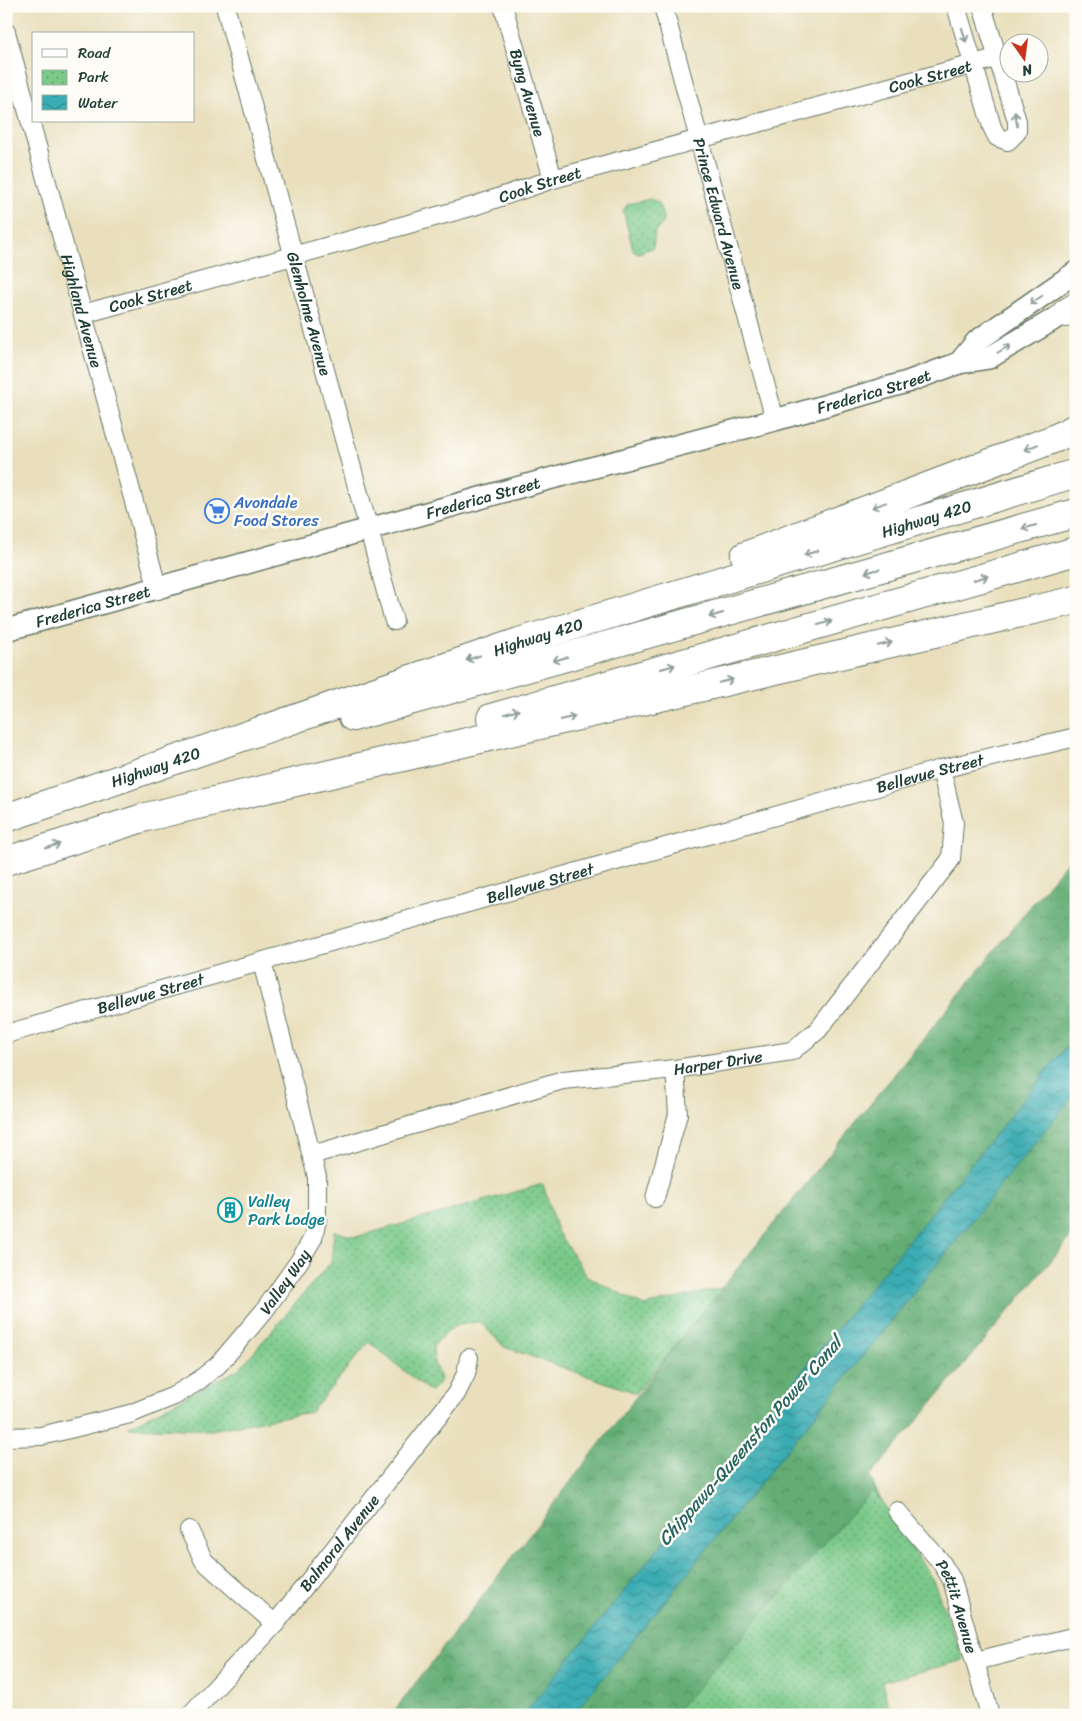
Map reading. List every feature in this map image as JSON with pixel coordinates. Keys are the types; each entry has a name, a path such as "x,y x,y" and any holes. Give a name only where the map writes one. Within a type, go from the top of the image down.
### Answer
{"highway":[{"path":"520,642 1056,438 1076,428"},
{"name":"Highway 420","path":"6,818 520,642 1076,473"},
{"path":"48,803 1076,513"},
{"path":"6,861 146,817 1076,551"},
{"path":"146,817 1076,600"}],"street":[{"name":"Glenholme Avenue","path":"225,6 394,621"},
{"name":"Byng Avenue","path":"503,6 553,179"},
{"name":"Prince Edward Avenue","path":"663,6 775,420"},
{"path":"956,6 972,64 996,137 1008,141 1017,132 1017,121 996,58 982,6"},
{"name":"Highland Avenue","path":"6,32 12,72 83,314 158,590"},
{"name":"Cook Street","path":"83,314 474,206 553,179 996,58"},
{"name":"Frederica Street","path":"958,363 977,341 1076,272"},
{"name":"Frederica Street","path":"6,630 158,590 545,480 775,420 907,382 958,363 989,358 1073,308"},
{"name":"Bellevue Street","path":"6,1034 941,769 1076,736"},
{"name":"Harper Drive","path":"312,1155 563,1080 675,1069 792,1051 818,1030 951,859 954,823 941,769"},
{"name":"Valley Way","path":"6,1437 41,1436 130,1414 174,1396 198,1381 218,1365 264,1311 313,1238 318,1220 319,1196 312,1155 262,962"},
{"path":"655,1198 678,1114 675,1069"},
{"name":"Balmoral Avenue","path":"190,1715 275,1624 456,1394 466,1374 469,1358"},
{"name":"Pettit Avenue","path":"898,1511 941,1562 952,1580 990,1715"},
{"path":"189,1530 204,1561 275,1624"},
{"path":"976,1662 1076,1636"}],"green space":[{"path":"650,199 659,203 664,222 655,232 653,248 638,253 633,250 623,210 628,204"},
{"path":"1076,850 1076,1035 523,1715 391,1715 682,1337"},
{"path":"1076,1092 1076,1231 870,1477 881,1500 694,1715 572,1715"},
{"path":"543,1184 557,1231 587,1276 644,1306 722,1288 636,1393 504,1347 480,1322 464,1324 453,1328 433,1347 434,1363 441,1381 430,1392 369,1342 311,1412 211,1430 127,1427 239,1369 331,1262 334,1231 356,1237"},
{"path":"871,1491 881,1500 933,1580 964,1660 882,1682 891,1715 673,1715"}],"water":[{"name":"Chippawa-Queenston Power Canal","path":"1076,1035 1076,1092 573,1715 523,1715"}],"place":[{"name":"Avondale Food Stores","path":"217,511"},
{"name":"Valley Park Lodge","path":"230,1210"}]}
